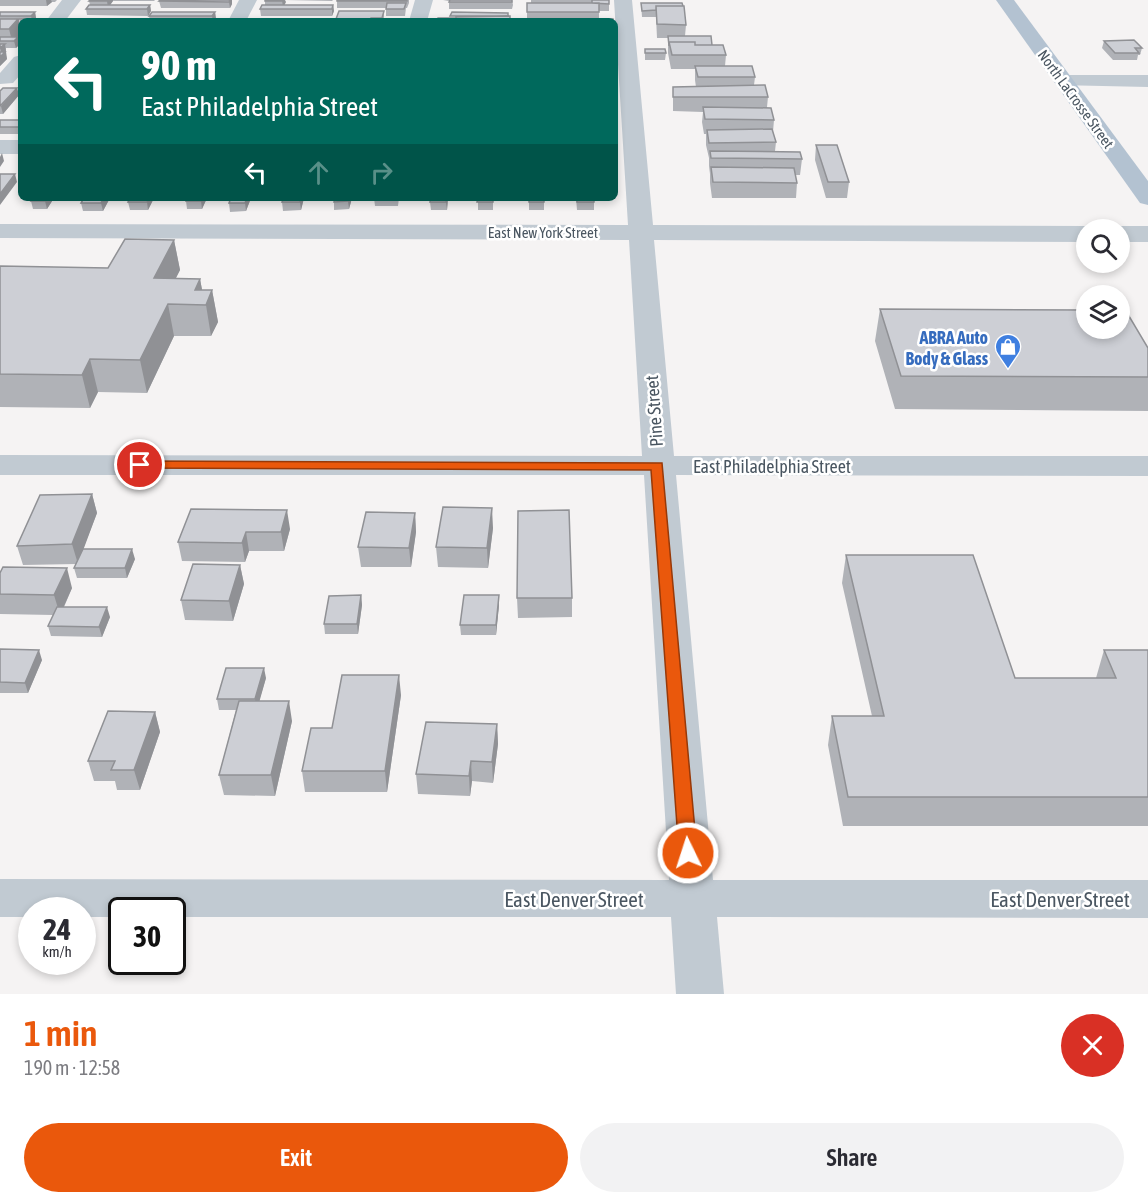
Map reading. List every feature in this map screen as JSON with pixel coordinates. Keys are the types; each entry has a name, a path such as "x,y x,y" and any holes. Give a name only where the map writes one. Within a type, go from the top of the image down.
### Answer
{"main road":[{"name":"North LaCrosse Street","path":"1005,0 1148,198"}],"street":[{"path":"57,18 72,0"},
{"path":"239,18 248,0"},
{"path":"419,18 424,0"},
{"name":"Pine Street","path":"623,0 622,80 625,148 640,232 700,994"},
{"path":"9,79 18,66"},
{"path":"1064,81 1148,81"},
{"path":"0,147 18,147"},
{"name":"East New York Street","path":"0,231 1076,234"},
{"path":"1130,234 1148,234"},
{"name":"East Philadelphia Street","path":"0,465 1148,466"},
{"name":"East Denver Street","path":"0,898 1148,899"}],"building":[{"path":"160,0 230,0 229,2"},
{"path":"407,0 407,1 337,1"},
{"path":"450,0 512,0 512,2 449,2"},
{"path":"592,0 609,0 609,4 592,3"},
{"path":"387,3 406,3 404,9 386,9"},
{"path":"527,3 599,3 599,12 527,12"},
{"path":"641,3 682,3 683,6 656,6 656,10 642,11"},
{"path":"89,5 150,5 147,9 86,9"},
{"path":"262,5 333,5 332,9 260,9"},
{"path":"656,6 684,6 686,25 657,24"},
{"path":"339,11 384,11 382,18 336,18"},
{"path":"0,12 35,12 31,16 0,16"},
{"path":"152,12 215,12 212,16 149,16"},
{"path":"452,12 508,13 508,16 450,16"},
{"path":"510,16 510,18 456,18"},
{"path":"0,19 18,19 9,29 0,29"},
{"path":"668,36 711,36 712,45 695,45 695,42 669,42 669,46"},
{"path":"0,37 18,37 14,41 0,41"},
{"path":"1134,40 1142,48 1135,48 1139,53 1115,53 1104,41"},
{"path":"669,42 723,45 726,55 672,55"},
{"path":"645,49 665,49 666,53 645,53"},
{"path":"695,66 752,66 755,77 698,77"},
{"path":"765,85 768,97 673,97 673,87"},
{"path":"3,88 17,88 0,106 0,91"},
{"path":"703,107 771,108 774,120 705,119"},
{"path":"0,120 18,120 18,127 0,127"},
{"path":"772,129 776,142 709,143 707,130"},
{"path":"816,145 837,145 849,182 828,182"},
{"path":"710,151 800,152 802,159 711,158"},
{"path":"711,167 794,168 797,183 713,182"},
{"path":"0,174 15,174 0,194"},
{"path":"82,201 102,201 101,203 81,203"},
{"path":"230,201 246,201 245,203 229,203"},
{"path":"125,239 174,240 154,278 200,279 195,290 212,290 206,305 168,304 140,360 90,359 82,375 0,374 0,266 108,268"},
{"path":"880,309 1076,310 1076,339 1130,339 1130,318 1148,348 1148,377 901,376"},
{"path":"92,494 72,544 17,546 40,495"},
{"path":"443,507 492,508 487,548 436,547"},
{"path":"191,509 287,510 281,532 246,532 242,543 178,542"},
{"path":"569,510 572,598 517,598 518,511"},
{"path":"366,512 415,513 409,548 358,547"},
{"path":"83,549 132,549 125,568 74,568"},
{"path":"846,555 973,555 1015,678 1116,678 1104,650 1148,650 1148,797 848,797 832,716 884,716"},
{"path":"193,564 240,565 229,601 181,600"},
{"path":"3,567 67,568 54,595 0,594 0,573"},
{"path":"361,595 357,624 324,624 329,596"},
{"path":"464,595 499,595 496,625 460,625"},
{"path":"57,607 107,607 99,627 48,626"},
{"path":"0,649 39,650 25,683 0,682"},
{"path":"226,668 264,668 255,699 217,699"},
{"path":"342,675 399,675 385,771 302,771 311,728 332,728"},
{"path":"239,701 289,701 271,775 219,775"},
{"path":"108,711 155,712 134,770 111,770 115,761 88,761"},
{"path":"426,722 497,724 492,762 471,761 469,776 416,774"}],"place":[{"name":"ABRA Auto Body & Glass","path":"1008,370"}],"route":[{"path":"140,465 658,466 688,853"}]}
